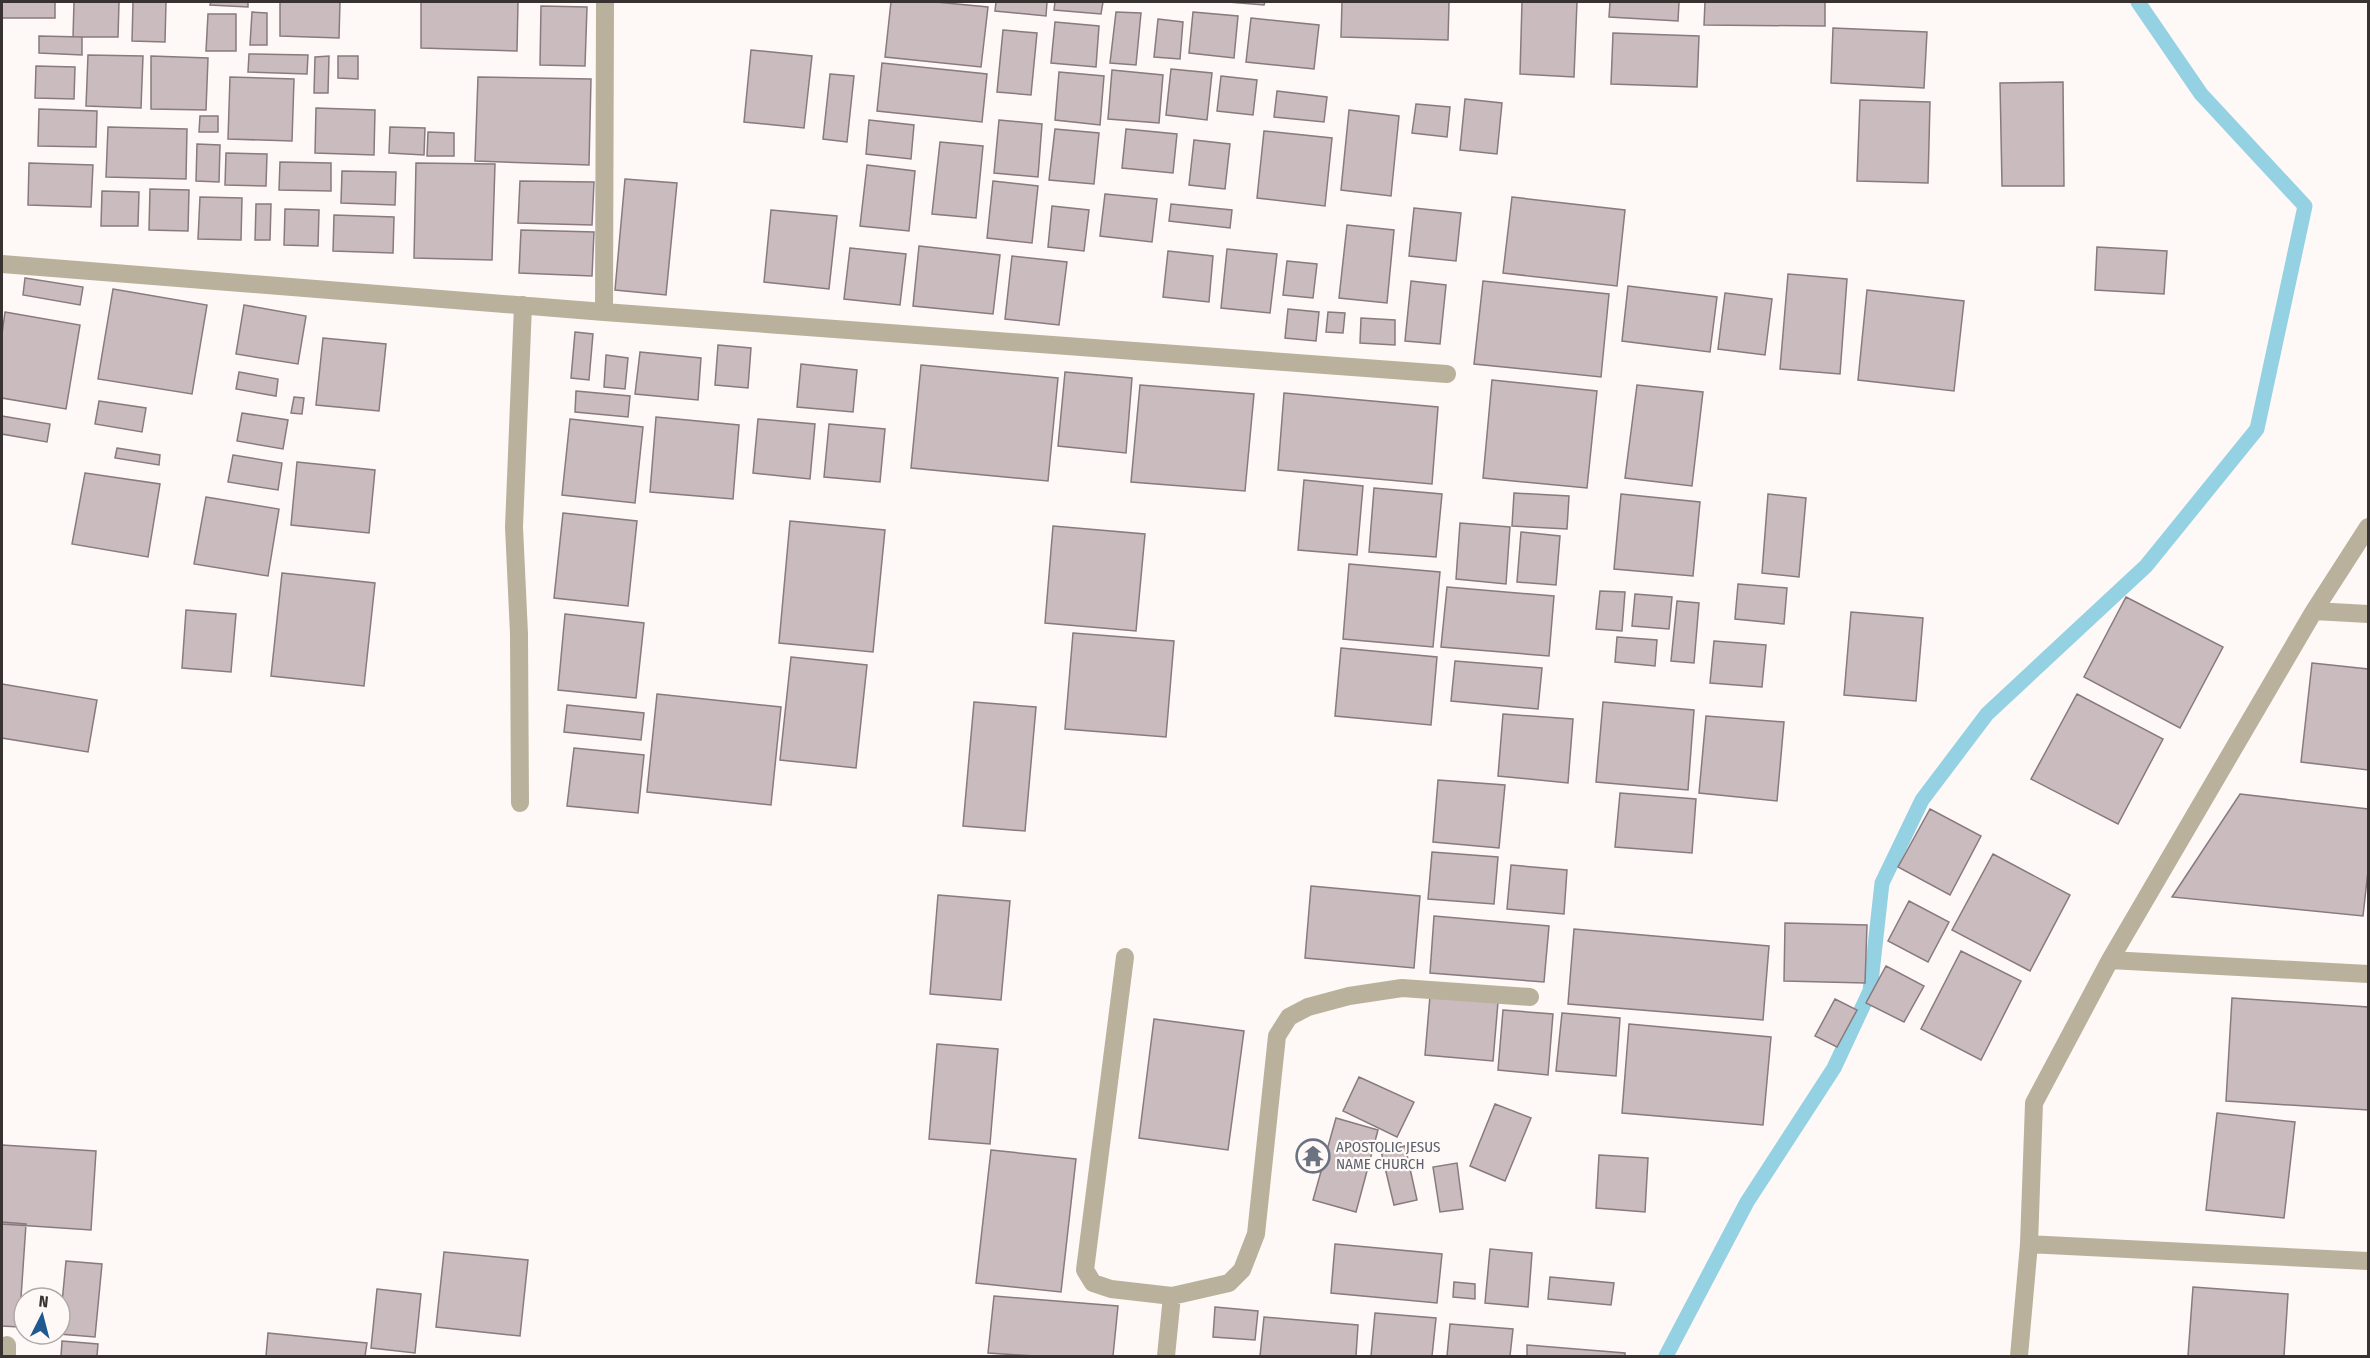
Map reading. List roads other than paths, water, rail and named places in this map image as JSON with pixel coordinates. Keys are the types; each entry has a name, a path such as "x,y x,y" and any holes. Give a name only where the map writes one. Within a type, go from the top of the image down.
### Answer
{"street":[{"path":"604,312 605,2"},
{"path":"2,264 604,312 1447,374"},
{"path":"520,803 519,634 514,526 523,305"},
{"path":"2019,1356 2029,1244 2034,1103 2110,960 2314,611 2368,527"},
{"path":"2314,611 2368,614"},
{"path":"1125,957 1085,1270 1093,1283 1111,1289 1172,1296 1229,1282 1242,1270 1256,1234 1276,1036 1289,1017 1308,1006 1350,996 1402,988 1530,997"},
{"path":"2110,960 2368,974"},
{"path":"2029,1244 2368,1262"},
{"path":"1166,1356 1172,1296"}],"waterway":[{"path":"1666,1356 1747,1202 1834,1068 1870,991 1882,883 1922,800 1987,714 2146,566 2257,429 2305,206 2201,94 2138,2"}],"place":[{"name":"APOSTOLIC JESUS NAME CHURCH","path":"1313,1156"}]}
